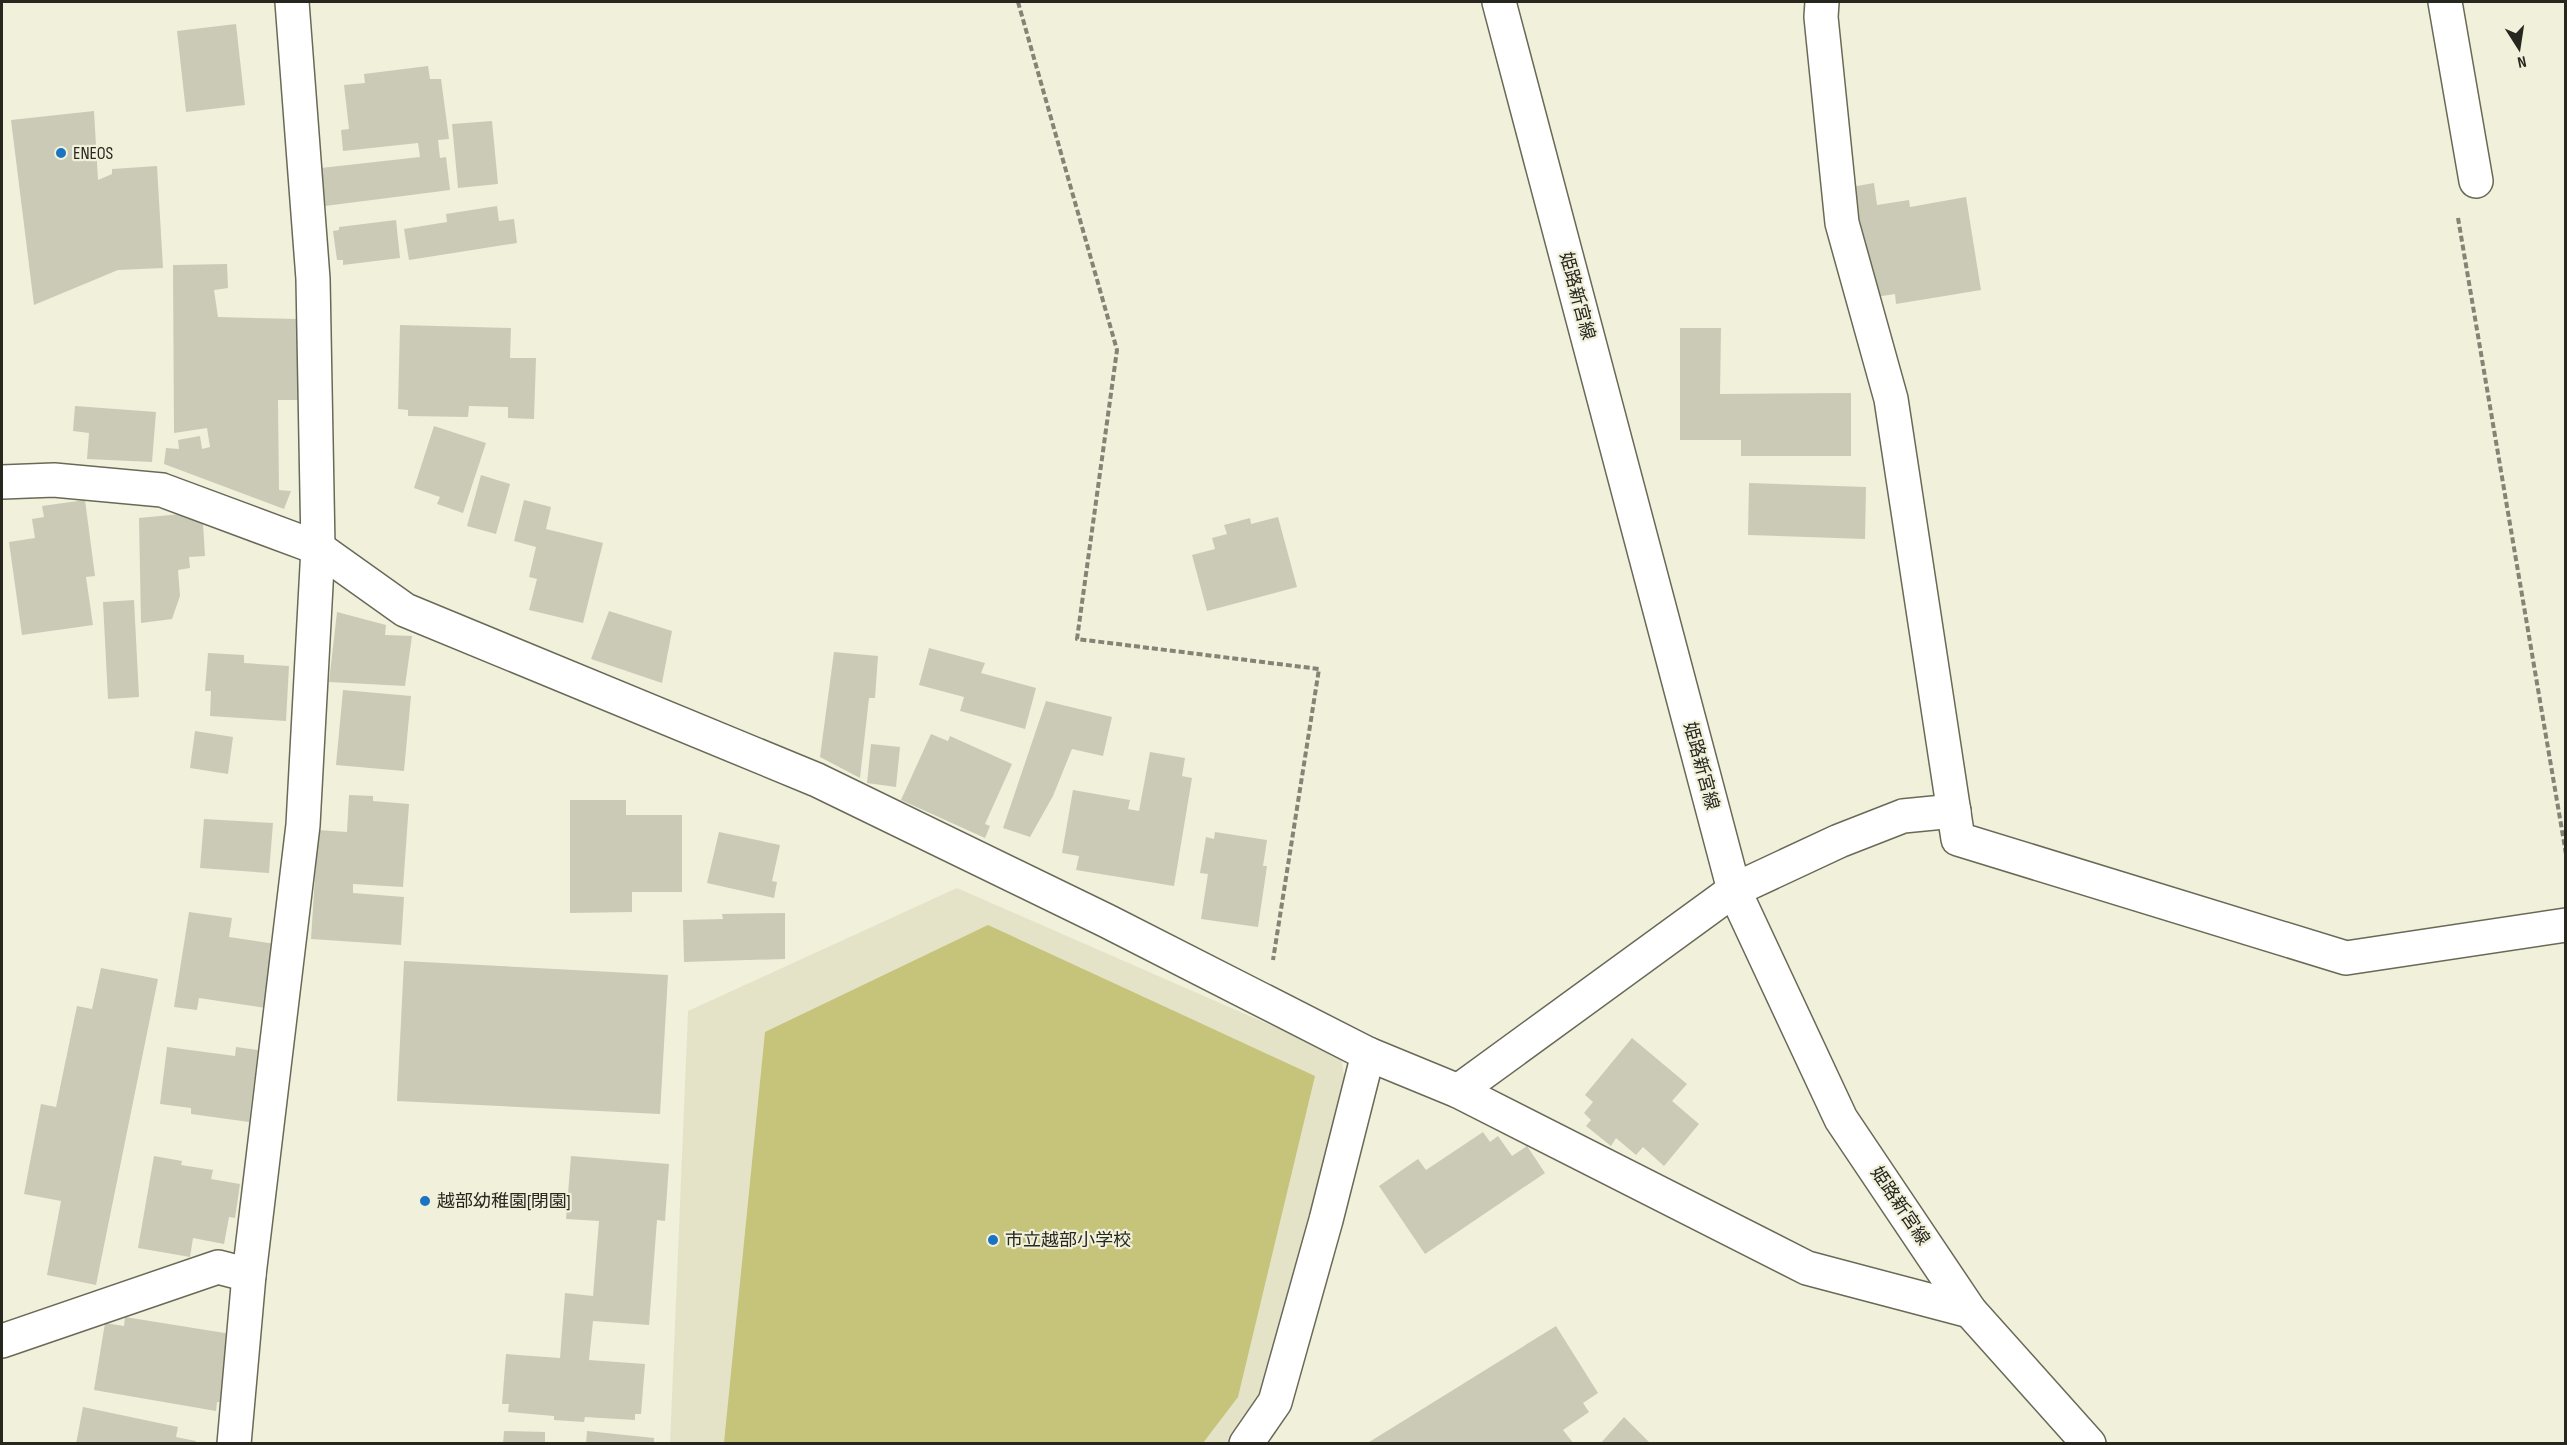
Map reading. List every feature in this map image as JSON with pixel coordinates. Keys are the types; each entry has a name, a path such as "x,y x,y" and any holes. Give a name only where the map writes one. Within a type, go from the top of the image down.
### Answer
{"street":[{"path":"234,1443 249,1275 303,825 318,548 313,279 292,2"},
{"name":"姫路新宮線","path":"1499,2 1734,890 1841,1119 1970,1311 2089,1443"},
{"path":"1822,2 1821,17 1842,224 1892,399 1958,839 2346,958 2565,926"},
{"path":"2445,2 2476,181"},
{"path":"2,482 54,480 162,490 318,548 405,610 817,780 1107,921 1368,1054 1458,1091 1807,1268 1970,1311"},
{"path":"1458,1091 1734,890 1839,841 1903,816 1954,811"},
{"path":"1246,1443 1275,1402 1326,1220 1368,1054"},
{"path":"2,1341 218,1267 249,1275"}],"path":[{"path":"1018,2 1117,350 1077,639 1319,669 1266,1002"},
{"path":"2476,181 2455,203 2565,854"}],"shaded area":[{"name":"市立越部小学校","path":"957,888 1341,1056 1346,1087 1268,1393 1230,1443 670,1444 688,1011"},
{"name":"市立越部小学校","path":"988,925 1315,1076 1238,1397 1203,1443 724,1443 765,1032"}],"building":[{"path":"236,24 245,105 186,112 177,31"},
{"path":"428,66 430,79 441,79 449,139 438,140 440,158 446,157 450,190 325,206 321,168 420,157 418,143 343,151 341,130 349,129 344,85 365,83 364,74"},
{"path":"94,111 98,180 112,174 112,169 157,166 163,268 118,270 34,305 11,120"},
{"path":"492,121 498,184 458,188 452,124"},
{"path":"1874,183 1877,205 1909,200 1910,207 1966,197 1981,290 1896,304 1895,294 1869,298 1851,187"},
{"path":"497,206 499,221 514,219 517,243 409,260 404,229 447,222 446,214"},
{"path":"396,220 400,258 343,265 343,260 337,260 333,231 339,230 339,227"},
{"path":"227,264 228,288 214,290 218,317 299,319 301,400 278,400 279,490 291,491 284,509 164,464 166,448 179,449 178,440 200,436 202,449 210,447 207,428 174,433 173,265"},
{"path":"400,325 511,328 510,358 536,358 534,419 508,418 508,407 469,406 468,417 408,416 408,410 398,409"},
{"path":"1680,328 1721,328 1720,394 1851,393 1851,456 1741,456 1741,440 1680,440"},
{"path":"75,406 156,412 152,462 87,459 89,433 73,431"},
{"path":"434,426 486,443 463,513 437,504 440,497 414,488"},
{"path":"481,475 510,484 496,534 467,526"},
{"path":"1749,483 1866,487 1865,539 1748,535"},
{"path":"85,500 95,576 86,577 93,625 22,635 9,542 35,538 32,519 44,517 42,506"},
{"path":"524,500 551,507 546,529 603,543 583,623 529,610 537,579 529,577 536,547 514,541"},
{"path":"181,514 203,523 205,556 189,557 190,568 178,570 180,596 172,619 141,623 139,518"},
{"path":"1278,517 1297,587 1207,611 1192,555 1215,549 1212,538 1227,534 1224,525 1250,518 1251,524"},
{"path":"134,600 139,697 108,699 103,602"},
{"path":"609,611 672,631 662,683 591,659"},
{"path":"337,612 386,625 385,635 412,636 405,686 329,682"},
{"path":"929,648 985,663 981,673 1036,688 1025,729 960,711 964,697 919,685"},
{"path":"834,652 878,656 875,698 869,698 860,778 820,757"},
{"path":"208,653 244,655 244,663 289,666 286,721 210,716 211,691 205,691"},
{"path":"343,690 411,696 404,771 336,765"},
{"path":"1046,701 1112,717 1103,756 1072,749 1053,796 1030,837 1003,828"},
{"path":"195,731 233,737 228,774 190,768"},
{"path":"931,734 948,741 950,736 1012,764 985,824 990,826 985,838 901,800"},
{"path":"871,744 900,747 896,787 867,783"},
{"path":"1150,752 1185,758 1182,776 1192,778 1174,886 1076,870 1079,856 1062,853 1073,790 1130,800 1128,809 1139,811"},
{"path":"349,795 373,796 373,801 409,804 403,887 353,884 353,893 404,897 401,945 311,939 318,830 347,832"},
{"path":"570,800 626,800 626,815 682,815 682,892 632,892 632,912 570,913"},
{"path":"204,819 273,823 269,873 200,868"},
{"path":"719,832 780,845 772,881 777,882 774,898 707,883"},
{"path":"1215,832 1267,840 1263,866 1267,866 1258,927 1201,919 1208,874 1200,873 1206,837 1214,839"},
{"path":"189,912 232,918 229,937 275,944 266,1008 199,998 197,1010 174,1007"},
{"path":"785,913 785,959 684,962 683,920 723,919 722,914"},
{"path":"404,961 668,975 660,1114 397,1101"},
{"path":"101,968 158,979 96,1285 47,1275 61,1201 24,1194 41,1104 56,1107 77,1006 92,1009"},
{"path":"1632,1038 1687,1084 1672,1101 1699,1124 1664,1166 1643,1147 1636,1155 1616,1138 1611,1146 1586,1126 1591,1120 1584,1113 1593,1102 1585,1095"},
{"path":"167,1047 235,1056 236,1047 258,1050 249,1122 191,1114 191,1108 160,1104"},
{"path":"1483,1132 1490,1142 1498,1136 1512,1156 1527,1146 1545,1173 1425,1254 1379,1186 1418,1159 1426,1170"},
{"path":"154,1156 182,1161 181,1165 213,1170 211,1179 240,1184 235,1218 229,1217 224,1244 193,1238 190,1257 138,1248"},
{"path":"571,1156 669,1164 665,1221 657,1220 649,1325 593,1321 589,1360 645,1364 641,1414 635,1414 635,1420 585,1417 584,1422 554,1420 554,1416 508,1412 509,1404 502,1404 506,1354 560,1358 565,1293 593,1296 599,1221 566,1219"},
{"path":"125,1317 231,1334 220,1402 217,1402 216,1411 94,1390 105,1323 124,1326"},
{"path":"1556,1326 1598,1393 1583,1403 1589,1412 1563,1430 1574,1444 1366,1444"},
{"path":"83,1407 178,1427 176,1437 196,1441 195,1444 76,1444"},
{"path":"1624,1417 1651,1444 1600,1444"},
{"path":"504,1431 545,1432 545,1444 503,1444"},
{"path":"587,1431 654,1438 654,1444 586,1444"}],"place":[{"name":"ENEOS","path":"61,153"},
{"name":"越部幼稚園[閉園]","path":"425,1201"},
{"name":"市立越部小学校","path":"993,1240"}]}
